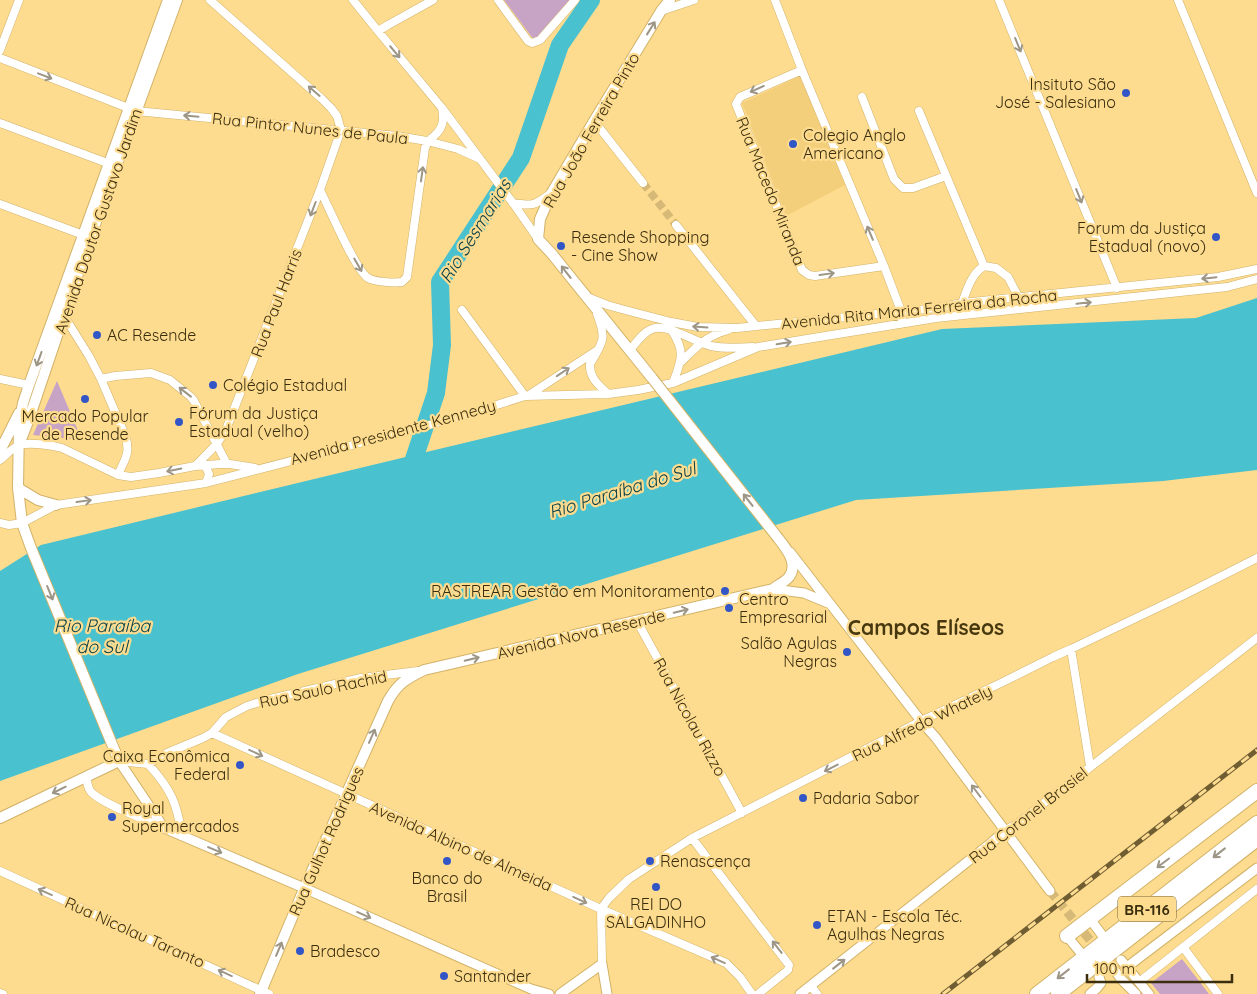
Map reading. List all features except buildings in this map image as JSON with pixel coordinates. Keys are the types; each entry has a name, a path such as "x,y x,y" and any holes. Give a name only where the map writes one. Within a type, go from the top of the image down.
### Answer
{"highway":[{"path":"1067,936 1257,791"},
{"name":"BR-116","path":"1037,994 1257,823"},
{"name":"BR-116","path":"1058,994 1257,839"}],"main road":[{"name":"Avenida Doutor Gustavo Jardim","path":"119,761 22,523 18,488 20,424 29,385 59,314 133,110 168,0"},
{"name":"Avenida Doutor Gustavo Jardim","path":"87,236 110,164 177,0"},
{"name":"Rua João Ferreira Pinto","path":"538,239 540,219 550,194 661,11 670,0"},
{"path":"538,239 630,350 787,549 793,566 792,572 784,582 773,589"},
{"name":"Avenida Doutor Gustavo Jardim","path":"20,443 29,419 59,314"},
{"path":"0,451 24,403"},
{"path":"18,488 38,500 56,505"},
{"name":"Avenida Nova Resende","path":"394,689 402,682 424,670 773,589"},
{"name":"Rua Gulhot Rodrigues","path":"264,993 304,888 394,689"},
{"path":"0,818 119,761"}],"street":[{"path":"0,50 19,0"},
{"path":"210,0 322,99 337,116 341,130"},
{"path":"354,0 442,108 538,239"},
{"path":"378,31 433,0"},
{"path":"498,0 528,41 532,43 540,40 575,0"},
{"path":"661,11 694,0"},
{"path":"775,0 802,70 884,266 901,311 902,324"},
{"path":"999,0 1117,288"},
{"path":"1178,0 1257,193"},
{"name":"Rua Pintor Nunes de Paula","path":"0,58 133,110 397,136 458,149 482,162"},
{"name":"Rua Macedo Miranda","path":"802,70 740,97 736,104 802,270 809,275 815,276 884,266"},
{"path":"862,97 894,179 903,188 913,188 946,176"},
{"path":"320,190 363,274 371,280 402,282 407,277 427,141 437,134 440,128 444,118 442,108"},
{"path":"919,111 984,266"},
{"path":"594,121 643,184"},
{"path":"0,123 110,164"},
{"name":"Rua Paul Harris","path":"195,466 217,444 227,427 320,190 341,130"},
{"path":"511,200 528,205 538,203 550,194"},
{"path":"0,204 87,236"},
{"path":"676,225 756,326"},
{"path":"962,303 972,278 984,266 996,268 1008,277 1019,298"},
{"name":"Avenida Rita Maria Ferreira da Rocha","path":"584,295 607,305 671,322 698,327 737,328 1218,277 1257,269"},
{"name":"Avenida Rita Maria Ferreira da Rocha","path":"673,382 758,347 946,317 1227,287 1257,279"},
{"path":"595,308 602,325 603,334 589,368 595,382 608,394"},
{"path":"462,310 527,396"},
{"path":"59,314 89,356 101,379 128,444 128,451 118,475"},
{"path":"630,350 646,333 652,329 661,328 672,330 710,346 725,348 758,347"},
{"path":"681,362 700,343 718,333 737,328"},
{"path":"672,330 681,347 681,362 673,382"},
{"name":"Avenida Presidente Kennedy","path":"0,523 9,525 22,523 56,505 206,483 456,418 527,396 598,350"},
{"path":"101,379 151,373 170,380 192,397 227,464"},
{"path":"0,379 29,385"},
{"name":"Avenida Presidente Kennedy","path":"527,396 608,394 638,390 673,382"},
{"path":"0,460 20,443"},
{"name":"Avenida Presidente Kennedy","path":"20,443 62,448 118,475 131,477 205,465 227,464 257,469"},
{"path":"205,465 209,474 206,483"},
{"path":"787,549 936,738 1050,891"},
{"name":"Rua Alfredo Whately","path":"601,909 609,898 629,879 692,838 921,721 1071,650 1257,558"},
{"path":"773,589 804,592 830,604"},
{"name":"Rua Nicolau Rizzo","path":"638,621 742,813"},
{"name":"Rua Coronel Brasiel","path":"800,994 1006,830 1018,823 1257,638"},
{"path":"1071,650 1090,766"},
{"name":"Rua Saulo Rachid","path":"148,764 167,753 212,733 226,717 247,706 361,678 424,670"},
{"name":"Avenida Albino de Almeida","path":"212,733 601,909 726,963 740,976 752,994"},
{"path":"119,761 148,764 164,783 175,802 182,836"},
{"path":"119,761 164,828"},
{"path":"86,777 89,790 106,802 531,989 549,994"},
{"path":"692,838 790,965 788,970 758,994"},
{"path":"1149,994 1124,963 1257,868"},
{"name":"Rua Nicolau Taranto","path":"0,871 264,993"},
{"path":"1139,982 1257,889"},
{"path":"601,909 602,964 607,994"},
{"path":"1090,919 1102,935"},
{"path":"1067,936 1080,952"},
{"path":"1183,948 1218,994"},
{"path":"560,994 602,964"},
{"path":"1110,965 1136,994"},
{"path":"1090,994 1100,985 1099,977"},
{"path":"1121,979 1128,994"},
{"path":"811,986 817,994"}],"shaded area":[{"path":"504,0 573,0 542,36 534,40"},
{"name":"Colegio Anglo Americano","path":"800,76 845,185 786,216 742,103"},
{"path":"57,381 82,440 33,435"},
{"path":"1182,959 1209,994 1160,994 1151,983"}],"water":[{"name":"Rio Paraíba do Sul","path":"1257,298 1257,470 1163,481 856,500 298,674 0,781 0,571 41,545 942,329 1196,318"}],"waterway":[{"name":"Rio Sesmarias","path":"408,477 436,393 442,345 440,282 521,158 560,45 591,0"}],"tunnel":[{"path":"643,183 676,225"},
{"path":"1050,891 1099,951"}],"railway":[{"path":"943,994 1257,750"}],"place":[{"name":"Insituto São José - Salesiano","path":"1126,93"},
{"name":"Colegio Anglo Americano","path":"793,144"},
{"name":"Forum da Justiça Estadual (novo)","path":"1216,237"},
{"name":"Resende Shopping - Cine Show","path":"561,246"},
{"name":"AC Resende","path":"97,335"},
{"name":"Colégio Estadual","path":"213,385"},
{"name":"Mercado Popular de Resende","path":"85,399"},
{"name":"Fórum da Justiça Estadual (velho)","path":"179,422"},
{"name":"RASTREAR Gestão em Monitoramento","path":"725,591"},
{"name":"Centro Empresarial","path":"729,608"},
{"name":"Salão Agulas Negras","path":"847,652"},
{"name":"Caixa Econômica Federal","path":"240,765"},
{"name":"Padaria Sabor","path":"803,798"},
{"name":"Royal Supermercados","path":"112,817"},
{"name":"Banco do Brasil","path":"447,861"},
{"name":"Renascença","path":"650,861"},
{"name":"REI DO SALGADINHO","path":"656,887"},
{"name":"ETAN - Escola Téc. Agulhas Negras","path":"817,925"},
{"name":"Bradesco","path":"300,951"},
{"name":"Santander","path":"444,976"}],"district":[{"name":"Campos Elíseos","path":"926,627"}]}
